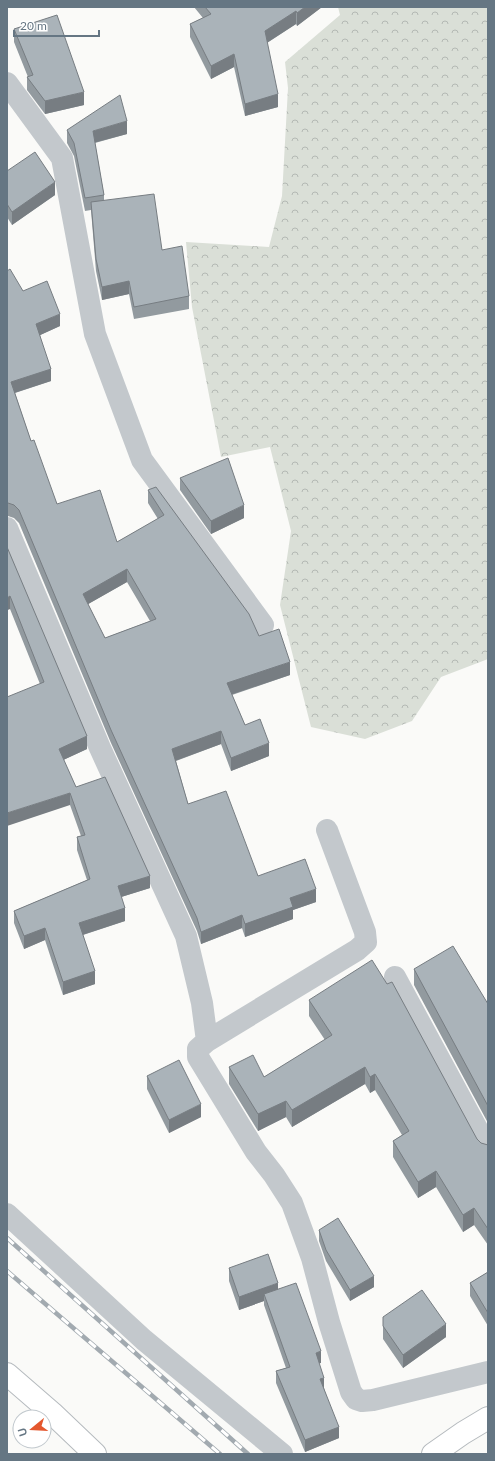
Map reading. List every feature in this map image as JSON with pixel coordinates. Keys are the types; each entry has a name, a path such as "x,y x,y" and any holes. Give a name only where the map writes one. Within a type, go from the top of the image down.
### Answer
{"main road":[{"path":"7,1374 52,1413 95,1454"},
{"path":"433,1454 488,1418"}],"street":[{"path":"7,83 62,158 95,334 142,460 263,625"},
{"path":"7,528 100,748 186,936 202,1003 207,1041"},
{"path":"327,830 365,932 366,942 357,950 207,1041 198,1049 197,1053 202,1064 256,1152 274,1175 292,1203 312,1258 328,1322 351,1392 356,1399 362,1401 373,1400 488,1372"},
{"path":"395,977 488,1150"},
{"path":"7,1214 144,1340 282,1454"}],"green space":[{"path":"338,7 488,7 488,659 441,677 412,721 365,739 311,727 280,605 291,531 270,447 221,457 192,307 186,242 269,247 282,196 288,88 285,62 340,15"}],"building":[{"path":"205,7 305,7 297,13 296,11 265,31 278,94 245,104 234,54 211,66 190,24 211,14"},
{"path":"57,15 84,92 45,101 27,77 33,75 14,29"},
{"path":"120,95 127,121 93,131 104,195 85,198 74,143 67,130"},
{"path":"35,152 55,182 12,212 7,204 7,171"},
{"path":"154,194 162,250 182,246 189,296 134,307 129,281 102,287 96,259 91,202"},
{"path":"10,269 23,291 47,281 60,314 36,324 51,369 11,382 31,441 34,440 57,504 100,490 117,542 164,515 148,490 156,487 249,614 259,636 279,629 290,662 227,683 245,725 260,719 269,743 231,758 221,731 172,749 188,804 226,791 258,876 305,859 316,889 290,898 293,907 245,924 242,915 201,932 197,918 111,730 19,510 14,505 7,503 7,271","holes":["127,569 156,619 105,638 83,594"]},
{"path":"228,458 244,505 211,521 180,478"},
{"path":"7,547 87,736 59,749 76,787 105,777 150,876 118,886 125,908 79,923 95,971 63,982 45,928 24,936 14,911 90,879 77,837 85,835 70,793 7,813 7,697 44,682 10,596 7,598"},
{"path":"453,946 488,1004 488,1106 414,969"},
{"path":"372,960 387,984 392,982 477,1139 481,1143 488,1145 488,1229 474,1208 463,1215 436,1171 418,1182 393,1141 409,1131 375,1074 370,1077 365,1067 292,1110 286,1101 258,1114 229,1067 253,1055 264,1077 332,1035 309,1000"},
{"path":"179,1060 201,1104 169,1120 147,1076"},
{"path":"338,1218 374,1276 350,1290 326,1250 319,1230"},
{"path":"268,1254 278,1283 239,1297 229,1268"},
{"path":"488,1272 488,1313 470,1283"},
{"path":"296,1283 321,1351 316,1353 324,1378 320,1379 339,1427 305,1440 276,1371 290,1367 264,1294"},
{"path":"422,1290 446,1324 403,1355 383,1326 383,1317"}],"railway":[{"path":"7,1238 248,1454"},
{"path":"7,1271 220,1454"}]}
